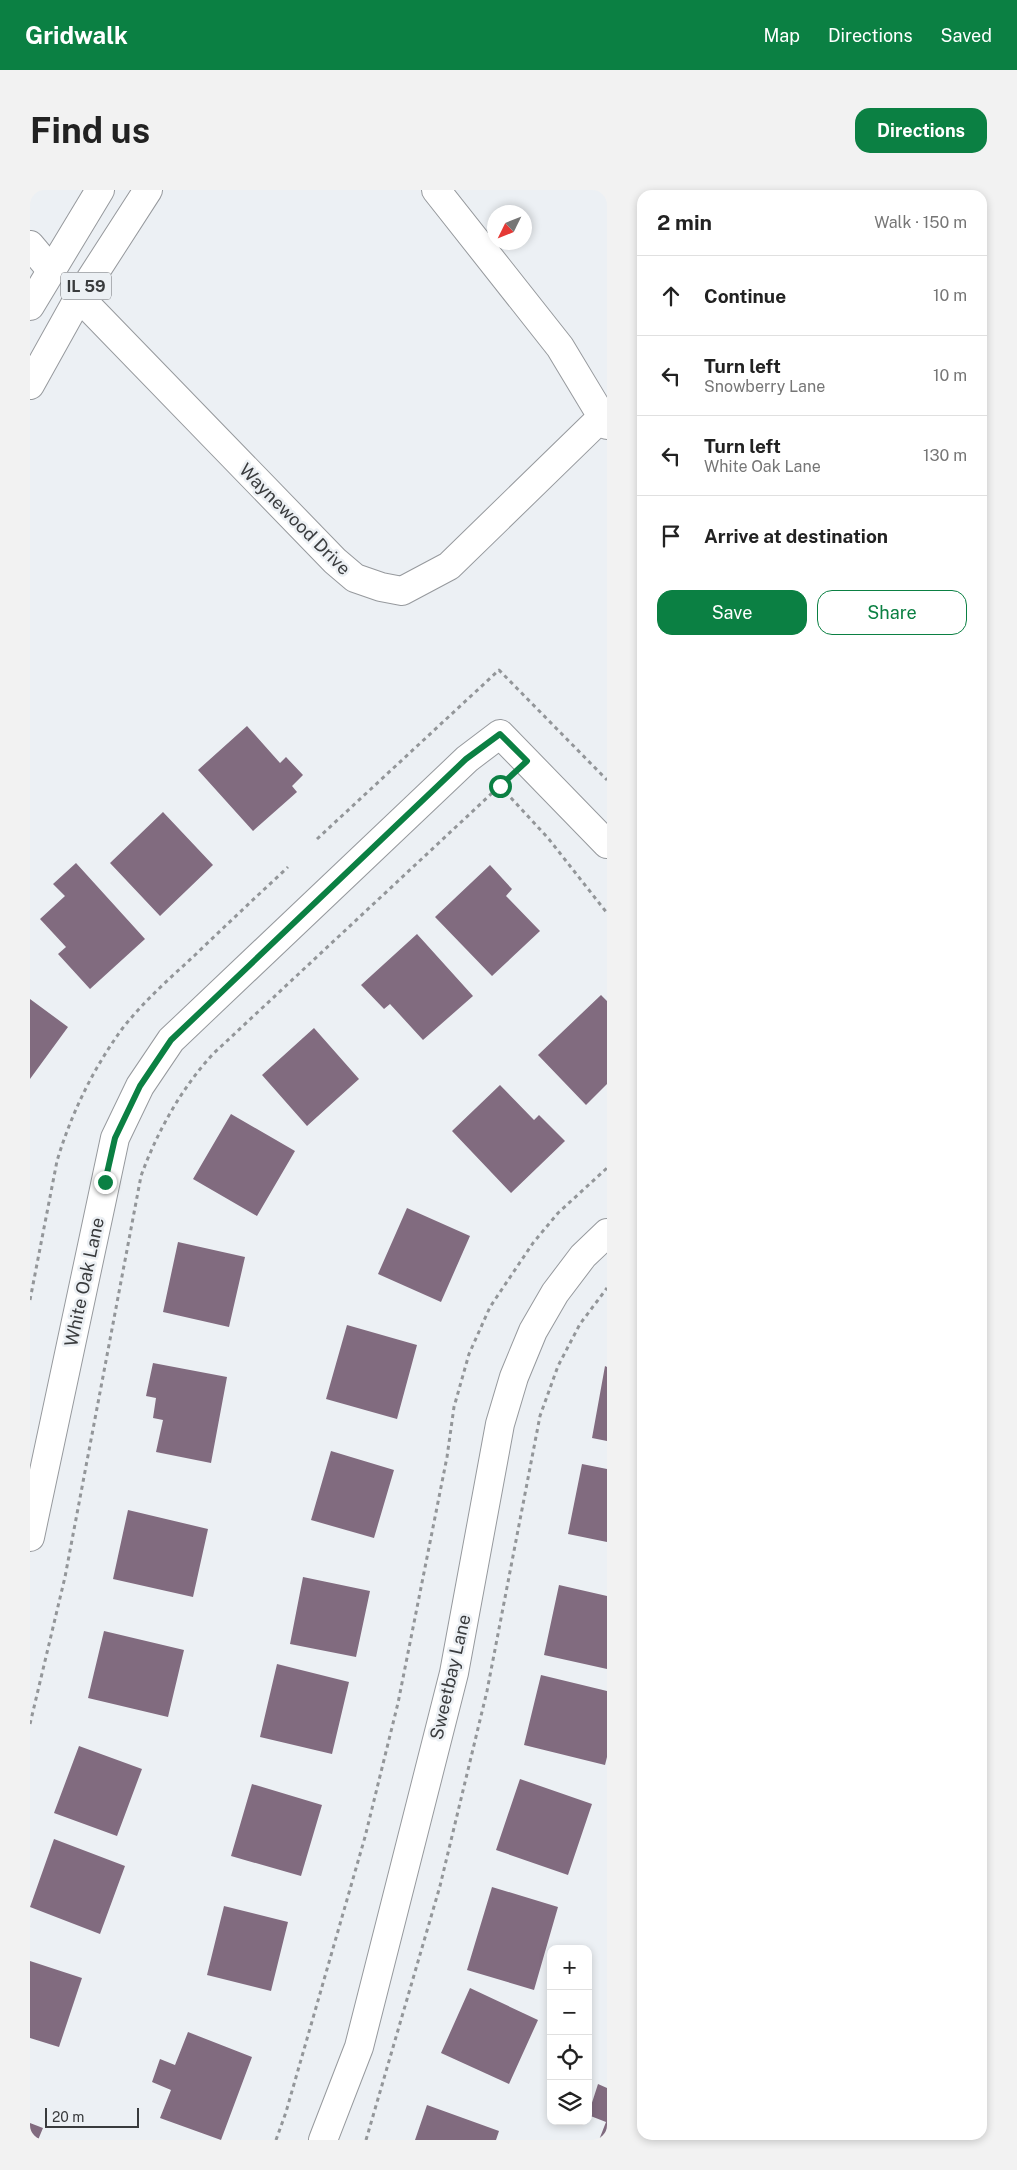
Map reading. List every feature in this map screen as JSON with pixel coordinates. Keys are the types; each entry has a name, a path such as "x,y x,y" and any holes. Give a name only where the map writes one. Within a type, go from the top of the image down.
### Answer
{"street":[{"name":"IL 59","path":"30,306 100,190"},
{"name":"IL 59","path":"30,386 79,298 148,190"},
{"name":"Waynewood Drive","path":"51,270 335,561 355,578 381,587 402,591 449,566 604,421 560,347 436,190"},
{"path":"30,245 51,270"},
{"name":"White Oak Lane","path":"30,1536 115,1138 140,1086 171,1040 466,759 500,734 527,761"},
{"path":"527,761 607,844"},
{"name":"Sweetbay Lane","path":"323,2140 359,2047 452,1682 500,1424 514,1377 533,1331 555,1293 583,1256 607,1233"}],"path":[{"path":"30,1724 65,1577 141,1176 149,1153 162,1128 201,1067 214,1053 527,761"},
{"path":"500,786 548,838 607,913"},
{"path":"276,2140 289,2102 365,1837 398,1702 447,1457 454,1407 469,1354 490,1307 533,1243 558,1214 607,1168"}],"building":[{"path":"247,726 280,763 286,757 303,775 292,786 297,792 253,831 198,770"},
{"path":"163,812 213,865 160,916 110,863"},
{"path":"76,863 145,939 90,989 58,954 66,947 40,919 65,896 53,884"},
{"path":"490,865 512,889 506,896 540,931 492,976 435,917"},
{"path":"417,934 473,996 423,1040 390,1004 384,1009 361,985"},
{"path":"601,995 607,1001 607,1084 586,1105 538,1055"},
{"path":"30,999 68,1027 30,1079"},
{"path":"314,1028 359,1079 307,1126 262,1075"},
{"path":"500,1085 534,1120 539,1115 565,1141 511,1193 452,1131"},
{"path":"231,1114 295,1151 257,1216 193,1179"},
{"path":"407,1208 470,1236 441,1302 378,1274"},
{"path":"178,1242 245,1257 229,1327 163,1312"},
{"path":"347,1325 417,1345 397,1419 326,1399"},
{"path":"153,1363 227,1377 211,1463 156,1452 163,1420 153,1418 156,1398 146,1396"},
{"path":"605,1366 607,1367 607,1441 592,1438"},
{"path":"331,1451 394,1470 374,1538 311,1520"},
{"path":"582,1464 607,1469 607,1542 568,1534"},
{"path":"128,1510 208,1529 193,1597 113,1579"},
{"path":"303,1577 370,1591 356,1657 290,1644"},
{"path":"559,1585 607,1596 607,1669 544,1655"},
{"path":"104,1631 184,1650 168,1717 88,1698"},
{"path":"277,1664 349,1682 332,1754 260,1737"},
{"path":"541,1675 607,1691 607,1757 605,1765 524,1745"},
{"path":"79,1746 142,1769 117,1836 54,1813"},
{"path":"520,1779 592,1804 568,1875 496,1850"},
{"path":"252,1784 322,1805 301,1876 231,1856"},
{"path":"54,1839 125,1866 100,1934 30,1907"},
{"path":"492,1887 558,1907 534,1990 467,1970"},
{"path":"224,1906 288,1922 271,1991 207,1975"},
{"path":"30,1961 82,1978 59,2047 30,2038"},
{"path":"470,1988 538,2020 509,2084 441,2053"},
{"path":"188,2032 252,2057 221,2140 160,2118 171,2090 152,2082 160,2059 175,2065"},
{"path":"598,2084 607,2088 607,2140 599,2140 606,2122 592,2117 592,2103"},
{"path":"427,2105 499,2131 496,2140 415,2140"},
{"path":"30,2123 43,2128 38,2140 30,2140"}],"route":[{"path":"105,1182 115,1138 140,1086 171,1040 466,759 500,734 527,761 500,786"}]}
